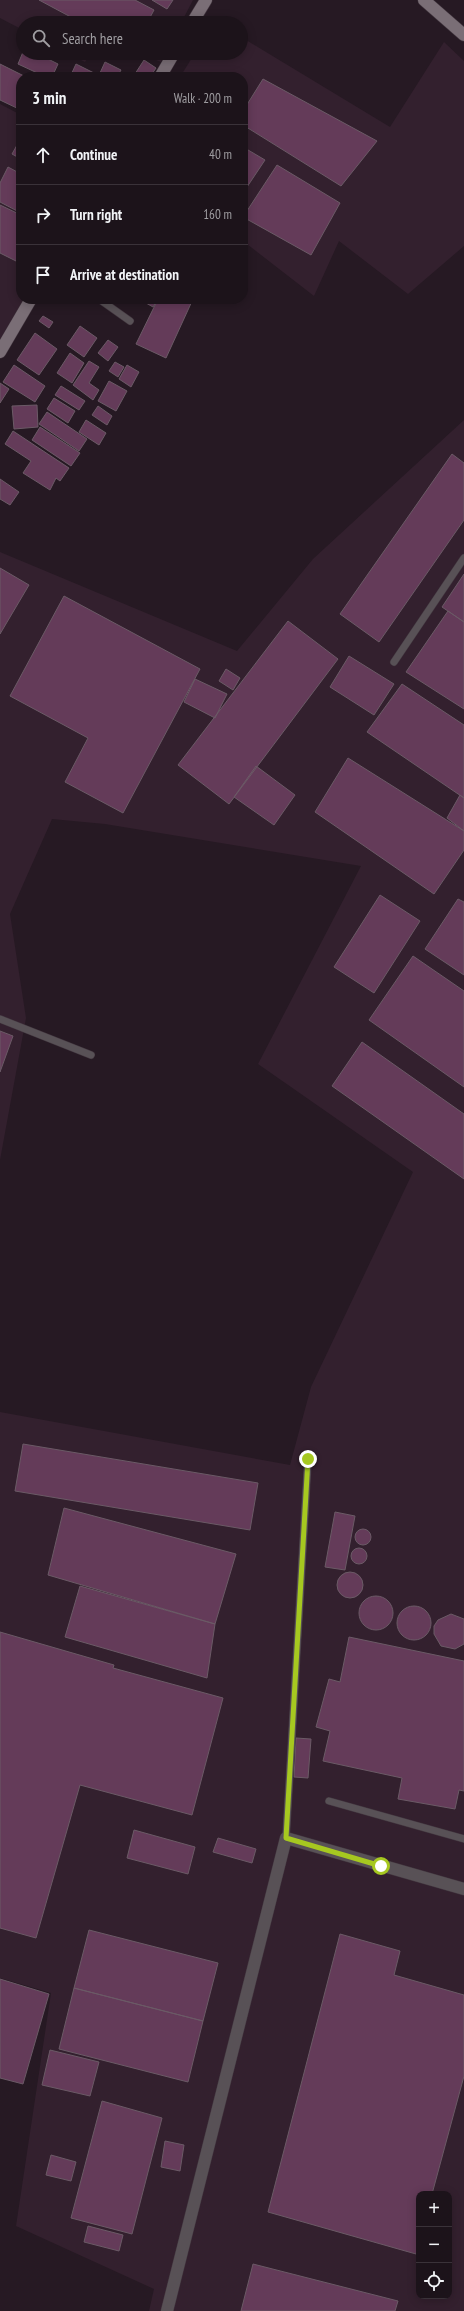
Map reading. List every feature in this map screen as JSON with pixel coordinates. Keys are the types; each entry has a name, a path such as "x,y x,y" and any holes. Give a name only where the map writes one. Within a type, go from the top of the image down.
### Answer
{"street":[{"path":"196,16 206,0"},
{"path":"424,0 464,35"},
{"path":"163,72 170,60"},
{"path":"0,352 28,304"},
{"path":"167,2311 286,1838 464,1889"}],"lane":[{"path":"106,304 130,321"},
{"path":"394,662 464,558"},
{"path":"0,1018 91,1055"},
{"path":"286,1838 308,1459"},
{"path":"329,1801 464,1839"}],"shaded area":[{"path":"0,0 193,0 185,16 16,16 16,26 0,18"},
{"path":"248,41 390,127 444,42 464,61 464,246 408,294 339,241 314,296 248,245 248,72 183,72 191,60 248,60"},
{"path":"0,104 16,112 16,304 21,304 0,340"},
{"path":"464,420 464,2311 149,2311 154,2289 16,2226 51,1993 0,1978 0,1412 290,1465 311,1387 413,1172 258,1064 361,866 105,824 52,819 10,914 26,1018 0,1160 0,552 237,651 313,559"}],"building":[{"path":"39,0 135,0 154,10 151,16 69,16"},
{"path":"152,0 173,0 167,9"},
{"path":"20,60 50,60 58,64 54,72 35,72 18,64"},
{"path":"144,60 156,68 153,72 136,72"},
{"path":"105,62 121,70 120,72 100,72"},
{"path":"0,64 16,72 16,108 0,100"},
{"path":"76,64 92,72 72,72"},
{"path":"263,79 377,141 341,186 248,128 248,103"},
{"path":"16,147 16,156 12,154"},
{"path":"248,150 265,160 248,186"},
{"path":"277,165 340,203 311,255 248,220 248,209"},
{"path":"8,167 16,171 16,210 0,202 0,183"},
{"path":"0,205 16,213 16,261 0,253"},
{"path":"148,304 155,304 153,307"},
{"path":"156,304 191,304 166,358 136,344"},
{"path":"43,316 53,322 49,328 39,321"},
{"path":"80,326 97,338 84,357 67,345"},
{"path":"35,333 57,349 39,375 17,360"},
{"path":"108,340 118,347 108,361 98,353"},
{"path":"70,353 84,363 72,383 57,373"},
{"path":"89,361 99,367 89,383 99,390 93,400 73,385"},
{"path":"115,362 124,367 118,377 109,371"},
{"path":"14,365 45,386 35,402 3,382"},
{"path":"127,365 139,372 131,387 119,379"},
{"path":"109,381 127,391 116,411 98,401"},
{"path":"0,383 9,389 0,403"},
{"path":"61,386 85,401 79,410 55,395"},
{"path":"54,398 75,411 68,423 47,409"},
{"path":"37,405 38,427 14,429 12,406"},
{"path":"98,406 112,416 107,425 92,415"},
{"path":"47,412 87,439 79,451 39,424"},
{"path":"86,420 106,433 99,445 79,432"},
{"path":"40,427 80,453 71,466 32,440"},
{"path":"13,431 69,468 60,481 56,478 50,490 23,473 31,461 5,444"},
{"path":"452,454 464,463 464,520 379,642 340,614"},
{"path":"0,479 19,492 10,505 0,499"},
{"path":"0,568 29,585 0,634"},
{"path":"464,574 464,622 442,607"},
{"path":"64,596 200,669 123,813 65,782 88,738 10,696"},
{"path":"448,611 464,622 464,709 406,672"},
{"path":"288,621 338,659 229,804 178,765"},
{"path":"349,656 394,684 374,715 330,687"},
{"path":"226,669 240,678 233,690 219,681"},
{"path":"195,679 227,694 215,718 184,702"},
{"path":"402,684 464,725 464,798 367,732"},
{"path":"348,758 464,831 464,850 434,894 315,812"},
{"path":"256,766 295,795 274,825 234,797"},
{"path":"460,795 464,798 464,831 447,818"},
{"path":"380,895 420,921 374,993 334,967"},
{"path":"458,899 464,902 464,975 425,949"},
{"path":"413,956 464,991 464,1087 369,1020"},
{"path":"0,1031 13,1036 0,1072"},
{"path":"362,1042 464,1114 464,1179 332,1086"},
{"path":"23,1444 258,1483 250,1530 15,1491"},
{"path":"64,1508 236,1554 215,1624 48,1575"},
{"path":"335,1512 355,1516 345,1570 325,1567"},
{"path":"363,1529 369,1531 371,1537 369,1543 363,1545 357,1543 355,1537 357,1531"},
{"path":"359,1548 366,1553 367,1556 362,1563 359,1564 352,1559 351,1556 356,1549"},
{"path":"350,1572 359,1576 363,1585 359,1594 350,1598 341,1594 337,1585 341,1576"},
{"path":"80,1586 215,1624 207,1678 65,1637"},
{"path":"373,1596 379,1596 383,1597 390,1603 393,1613 392,1620 386,1627 379,1630 373,1630 369,1629 362,1623 359,1616 359,1610 360,1606 366,1599"},
{"path":"411,1606 417,1606 421,1607 428,1613 431,1623 430,1630 424,1637 417,1640 411,1640 407,1639 400,1633 397,1626 397,1620 398,1616 404,1609"},
{"path":"451,1614 464,1619 464,1644 455,1649 441,1646 434,1634 434,1626 438,1620"},
{"path":"0,1632 114,1665 113,1668 223,1698 192,1815 80,1785 36,1938 0,1928"},
{"path":"349,1637 464,1661 464,1791 459,1790 455,1809 398,1799 402,1778 323,1761 330,1731 316,1727 329,1679 340,1682"},
{"path":"296,1738 311,1739 308,1778 294,1777"},
{"path":"134,1830 195,1847 188,1874 127,1858"},
{"path":"218,1838 256,1849 252,1863 213,1852"},
{"path":"89,1930 218,1963 203,2021 74,1988"},
{"path":"340,1934 400,1951 394,1975 464,1995 464,2076 433,2191 416,2191 416,2254 268,2212"},
{"path":"0,1979 49,1994 23,2084 0,2078"},
{"path":"74,1988 203,2021 188,2082 59,2049"},
{"path":"50,2050 99,2062 90,2096 42,2085"},
{"path":"102,2101 162,2118 132,2234 71,2218"},
{"path":"165,2141 184,2145 180,2171 161,2167"},
{"path":"51,2155 76,2162 71,2181 46,2175"},
{"path":"88,2226 123,2235 119,2251 84,2242"},
{"path":"253,2264 398,2301 395,2311 241,2311"}],"route":[{"path":"308,1459 286,1838 381,1866"}]}
